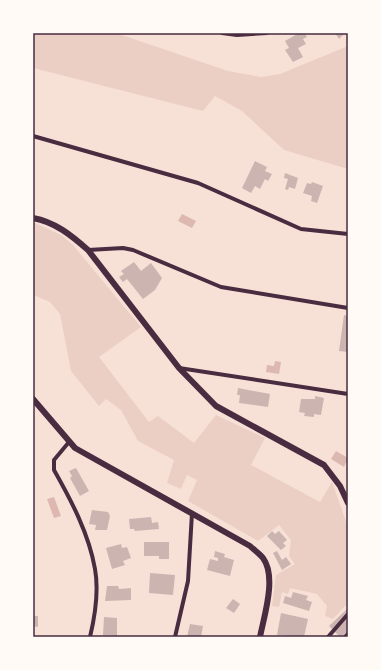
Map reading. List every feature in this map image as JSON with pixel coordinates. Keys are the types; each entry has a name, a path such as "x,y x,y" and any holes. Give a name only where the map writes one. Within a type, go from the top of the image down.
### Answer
{"street":[{"path":"222,33 237,35 267,33"},
{"path":"33,136 198,183 301,229 348,234"},
{"path":"33,218 47,221 60,228 71,235 88,250 179,368 216,406 324,465 340,486 348,503"},
{"path":"88,250 118,248 133,250 221,287 348,308"},
{"path":"179,368 348,394"},
{"path":"33,399 75,448 92,459 250,546 263,558 269,570 270,580 260,637"},
{"path":"69,442 54,460 54,470 80,522 95,569 96,588 94,620 90,637"},
{"path":"175,637 188,581 192,513"},
{"path":"328,637 348,614"}],"lane":[{"path":"344,637 348,633"}],"shaded area":[{"path":"33,33 116,33 228,71 261,77 280,74 348,46 348,169 284,150 242,111 215,96 203,111 33,68"},
{"path":"182,214 196,221 192,228 178,221"},
{"path":"33,222 61,235 73,245 141,327 99,357 149,422 158,416 194,443 216,415 265,438 251,465 320,502 332,482 348,527 348,603 333,619 325,616 327,606 317,594 290,588 288,594 282,592 279,607 272,606 276,575 295,564 289,556 291,540 279,525 258,541 188,501 197,480 187,475 181,489 167,483 174,460 138,441 121,410 106,399 99,406 71,371 60,314 50,302 33,295"},
{"path":"275,361 281,362 279,374 266,372 267,365 274,366"},
{"path":"336,451 348,458 344,467 331,459"},
{"path":"54,497 61,516 54,518 47,499"}],"building":[{"path":"299,33 304,33 307,37 303,39 306,44 298,48 303,57 293,62 285,50 289,48 285,41"},
{"path":"335,33 345,33 339,39"},
{"path":"255,161 267,167 265,171 272,174 268,181 265,179 260,189 255,186 251,193 242,188"},
{"path":"285,173 298,178 295,189 289,187 288,190 285,189 288,179 284,178"},
{"path":"312,182 323,186 317,203 311,201 312,196 303,193 307,183 311,184"},
{"path":"134,262 141,271 151,263 162,278 155,290 143,299 127,279 123,282 119,277 124,274 121,271"},
{"path":"344,315 348,316 348,352 339,351"},
{"path":"238,388 270,394 268,407 239,403 240,395 237,395"},
{"path":"315,396 324,398 321,415 314,414 314,417 304,416 305,413 299,412 301,399 315,399"},
{"path":"76,468 89,491 80,496 70,478 72,476 69,471"},
{"path":"92,510 108,512 110,516 107,530 95,530 96,525 89,524"},
{"path":"151,517 152,523 158,522 159,529 135,531 134,529 130,529 129,519"},
{"path":"272,531 275,534 279,531 287,540 283,543 286,546 281,550 267,536"},
{"path":"144,542 169,542 169,559 159,559 159,556 144,556"},
{"path":"121,544 122,548 127,547 131,558 123,561 125,565 112,569 106,548"},
{"path":"215,551 225,554 224,557 234,560 230,576 207,570 210,559 218,561 218,558 214,557"},
{"path":"277,551 282,560 286,557 291,564 282,570 273,553"},
{"path":"150,573 175,575 173,595 149,593"},
{"path":"107,586 118,586 119,589 131,588 131,600 105,601"},
{"path":"293,592 308,596 306,600 312,602 309,611 283,603 285,596 291,598"},
{"path":"233,599 240,604 234,613 226,608"},
{"path":"348,608 348,632 340,637 329,626"},
{"path":"281,613 308,619 304,637 277,635"},
{"path":"33,616 38,616 38,627 33,626"},
{"path":"104,617 117,618 117,636 103,635"},
{"path":"190,624 203,626 201,637 187,637"}]}
